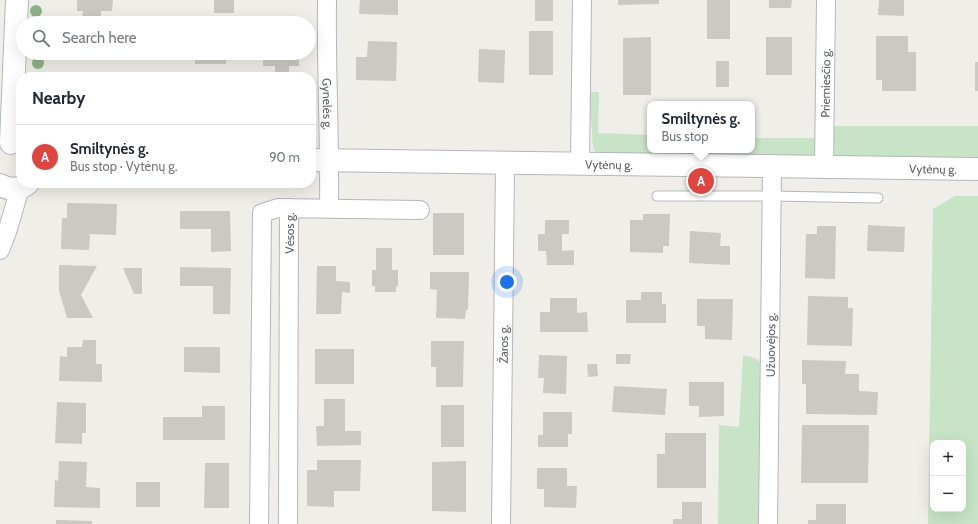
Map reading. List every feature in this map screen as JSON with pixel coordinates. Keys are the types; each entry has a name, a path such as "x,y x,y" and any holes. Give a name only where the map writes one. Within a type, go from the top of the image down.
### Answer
{"main road":[{"path":"17,0 17,16"},
{"path":"17,60 17,72"},
{"path":"0,115 16,94"},
{"path":"11,145 16,102"},
{"name":"Vytėnų g.","path":"320,160 978,169"}],"street":[{"name":"Gynelės g.","path":"327,0 320,160 329,208"},
{"path":"580,164 582,0"},
{"name":"Priemiesčio g.","path":"824,167 826,0"},
{"name":"Žaros g.","path":"501,524 505,163"},
{"name":"Užuovėjos g.","path":"768,524 772,166"},
{"path":"0,250 8,232 10,186"},
{"name":"Vėsos g.","path":"259,524 262,213 278,208 289,208 288,524"},
{"path":"289,208 420,210"}],"lane":[{"path":"657,196 878,198"}],"green space":[{"path":"589,92 599,92 598,133 647,135 647,153 755,153 755,138 818,138 817,149 810,157 598,155 593,148"},
{"path":"831,126 978,126 978,161 834,157 831,153"},
{"path":"955,196 978,196 978,524 928,524 933,209"},
{"path":"743,355 755,358 760,363 759,524 718,524 719,425 739,427"}],"building":[{"path":"77,0 113,0 112,11 101,11 101,16 83,16 83,11 77,11"},
{"path":"214,0 234,0 234,13 214,13"},
{"path":"360,0 398,0 398,15 359,14"},
{"path":"535,0 553,0 553,21 535,21"},
{"path":"618,0 659,0 659,4 618,5"},
{"path":"707,0 730,0 730,39 707,39"},
{"path":"769,0 792,0 791,8 769,8"},
{"path":"879,0 904,0 904,16 878,15"},
{"path":"529,31 553,31 553,75 529,75"},
{"path":"876,36 908,36 908,52 916,52 916,91 882,91 882,80 876,80"},
{"path":"651,37 651,95 623,95 623,38"},
{"path":"766,37 792,37 792,75 766,75"},
{"path":"368,41 397,42 396,81 356,80 356,57 367,57"},
{"path":"479,49 505,50 504,83 478,82"},
{"path":"195,60 226,60 226,64 195,64"},
{"path":"263,60 299,60 299,66 289,66 289,72 275,72 275,66 263,66"},
{"path":"716,61 729,61 729,87 716,87"},
{"path":"975,62 978,62 978,91 975,91"},
{"path":"67,203 117,204 116,235 90,234 89,250 61,249 62,218 67,218"},
{"path":"180,211 230,211 231,251 211,252 211,229 180,229"},
{"path":"433,213 464,213 464,255 433,255"},
{"path":"643,214 670,214 669,246 663,246 663,253 630,252 630,220 643,220"},
{"path":"545,220 569,220 569,234 562,234 562,251 574,250 574,265 547,265 546,251 538,251 538,234 545,234"},
{"path":"868,225 905,227 904,252 867,251"},
{"path":"817,226 836,226 835,279 805,278 806,234 817,234"},
{"path":"690,231 721,233 720,246 730,246 730,265 689,263"},
{"path":"376,248 392,248 392,270 398,270 398,286 396,286 396,292 375,292 375,286 372,286 372,270 376,270"},
{"path":"59,265 97,266 81,295 93,318 67,318 59,291"},
{"path":"317,266 336,266 336,281 350,282 350,293 342,292 341,314 316,314"},
{"path":"180,267 231,268 230,314 213,314 213,286 180,286"},
{"path":"123,268 142,268 142,294 134,294"},
{"path":"430,272 469,272 468,310 466,310 465,319 436,318 437,290 430,289"},
{"path":"641,292 662,292 662,304 666,304 666,323 626,323 626,300 641,300"},
{"path":"808,296 848,297 848,308 853,308 852,346 807,345"},
{"path":"550,298 577,298 577,313 587,312 588,332 540,332 540,312 550,312"},
{"path":"697,299 733,299 732,340 705,339 705,326 697,326"},
{"path":"83,340 96,340 96,364 102,364 102,382 59,381 60,356 67,357 67,347 82,347"},
{"path":"431,341 464,341 463,387 436,387 436,367 431,367"},
{"path":"184,347 220,347 220,373 184,372"},
{"path":"315,349 354,349 354,384 315,384"},
{"path":"616,354 631,354 630,364 616,364"},
{"path":"539,355 567,356 566,394 543,393 544,378 538,378"},
{"path":"802,360 846,361 845,374 859,374 859,391 878,392 877,415 806,414 806,384 802,384"},
{"path":"587,364 597,364 598,376 588,377"},
{"path":"689,382 724,382 724,416 699,417 699,406 689,406"},
{"path":"614,386 667,389 665,415 612,412"},
{"path":"324,399 345,399 345,431 361,431 361,445 317,446 316,426 324,426"},
{"path":"57,402 86,403 86,433 82,433 82,444 55,443"},
{"path":"441,405 464,405 464,447 441,447"},
{"path":"202,406 225,406 225,440 163,440 163,417 202,417"},
{"path":"543,412 572,412 572,434 568,434 568,447 538,447 538,435 543,435"},
{"path":"802,425 869,425 868,483 801,483"},
{"path":"665,433 706,433 706,488 657,488 657,454 665,454"},
{"path":"317,460 361,460 360,491 334,491 334,507 307,506 307,470 317,470"},
{"path":"59,461 87,462 86,487 100,488 100,508 54,507 55,480 58,481"},
{"path":"466,461 466,512 432,511 432,462"},
{"path":"205,463 229,463 229,508 204,508"},
{"path":"537,468 567,468 567,486 577,486 576,508 544,507 544,489 537,489"},
{"path":"136,482 160,482 160,507 136,507"},
{"path":"682,502 702,502 702,524 673,524 673,519 682,519"},
{"path":"816,504 846,504 846,524 808,524 808,520 816,520"},
{"path":"56,520 92,521 92,524 56,524"}],"place":[{"name":"Smiltynės g.","path":"701,181"}]}
